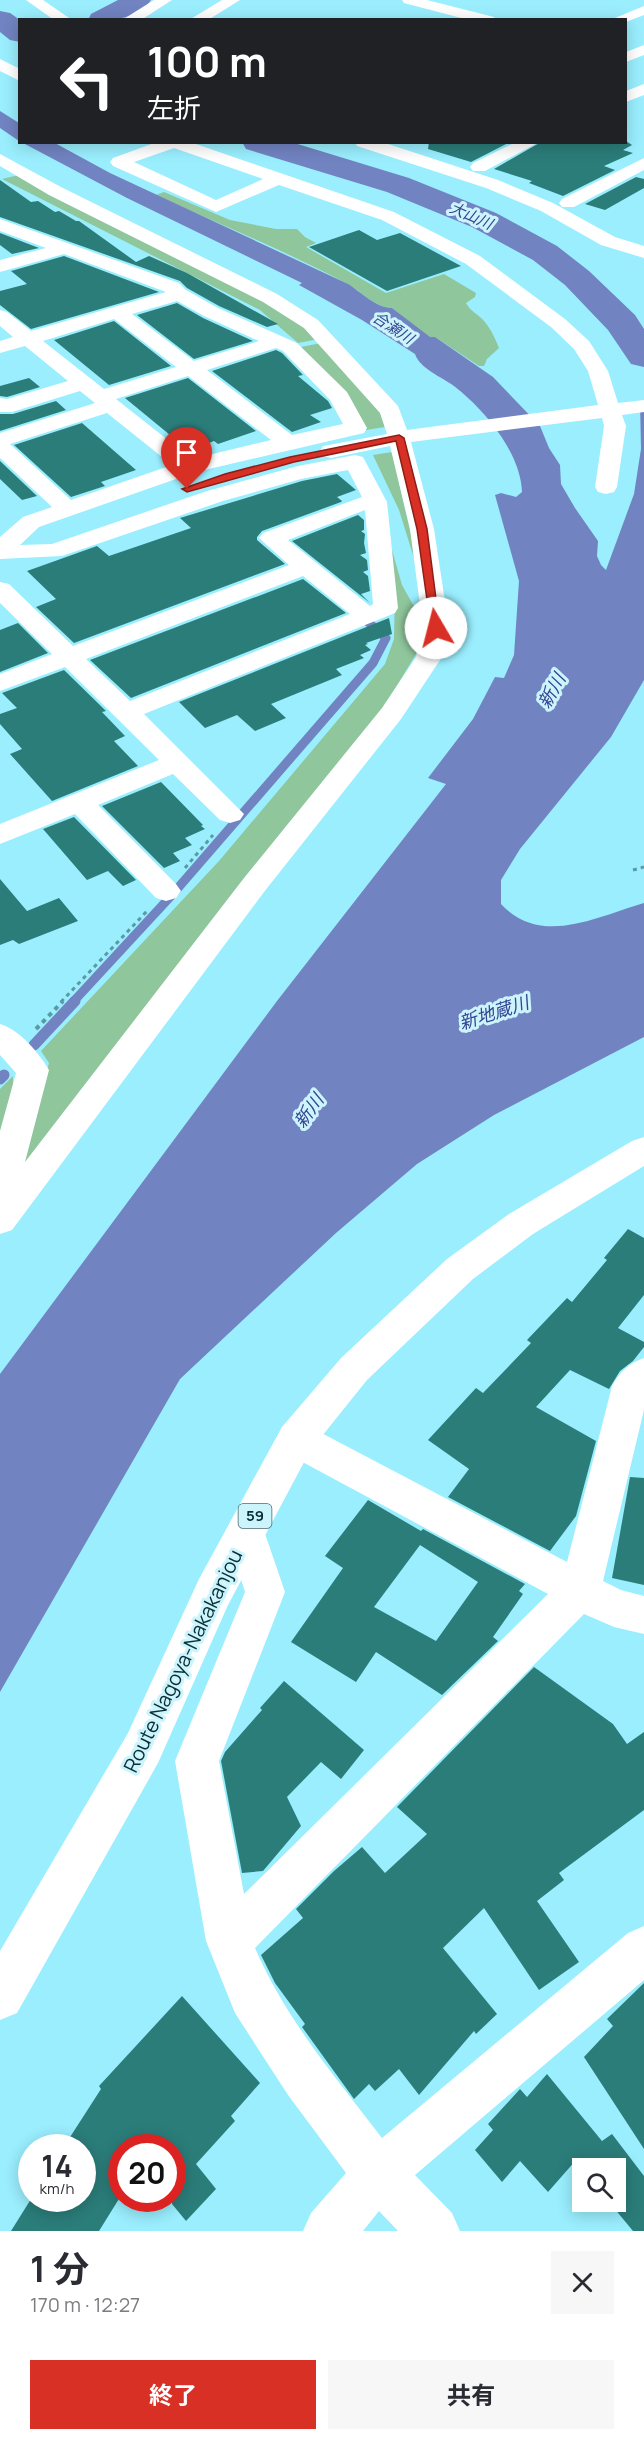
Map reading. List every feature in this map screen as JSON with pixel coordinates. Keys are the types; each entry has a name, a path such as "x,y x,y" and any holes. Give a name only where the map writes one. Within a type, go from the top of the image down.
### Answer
{"street":[{"path":"33,0 60,16"},
{"path":"133,18 165,0"},
{"path":"201,17 233,0"},
{"path":"418,1 482,18"},
{"path":"622,18 644,10"},
{"path":"627,57 644,50"},
{"path":"0,64 18,75"},
{"path":"627,96 641,83"},
{"path":"167,144 119,162 216,207 278,179"},
{"path":"178,144 388,216 473,260 558,323 582,345 598,371 615,426 606,487"},
{"path":"369,144 492,184 547,207 608,241 644,252"},
{"path":"410,144 539,189 622,229 644,237"},
{"path":"479,167 527,144"},
{"path":"0,159 55,191 270,298 311,324 390,411 406,436 436,628 429,657 392,713 254,885 0,1220"},
{"path":"568,203 644,163"},
{"path":"0,225 172,287 179,294 211,312 291,347 339,397 356,428 188,467 31,522 0,551"},
{"path":"0,266 63,249"},
{"path":"0,347 179,294"},
{"path":"117,312 288,442"},
{"path":"0,316 188,467"},
{"path":"0,440 191,369 279,341"},
{"path":"0,404 4,407 83,383"},
{"path":"0,551 229,476 293,459 406,436 644,406"},
{"path":"0,446 67,509"},
{"path":"0,551 54,551 215,496 298,473 355,462 376,508 386,608 126,712"},
{"path":"367,616 271,538 360,504 376,508 392,521 413,589 436,628"},
{"path":"0,683 306,567"},
{"path":"0,589 231,814"},
{"path":"0,835 177,762"},
{"path":"79,802 166,891"},
{"path":"0,1192 33,1070 8,1043"},
{"name":"Route Nagoya-Nakakanjou","path":"0,1996 143,1748 213,1592 296,1439 354,1369 460,1269 521,1224 644,1150"},
{"path":"230,1941 580,1590 631,1386 644,1374"},
{"path":"296,1439 614,1608 644,1615"},
{"path":"246,1532 266,1592 196,1761 230,1941 252,1996 305,2078 378,2174 434,2231"},
{"path":"329,2231 378,2174 644,1949"}],"path":[{"path":"8,1043 166,891 231,814"},
{"path":"633,870 644,867"}],"green space":[{"path":"19,175 212,271 306,325 319,339 298,343 260,310 2,179"},
{"path":"164,192 230,220 276,229 297,229 316,243 306,247 386,293 444,274 476,293 475,297 466,303 486,324 499,348 487,359 484,366 479,366 435,337 430,338 392,308 375,303 349,285 302,261 156,195"},
{"path":"321,343 380,412 385,427 360,431 348,398 301,347"},
{"path":"392,452 423,587 399,510 373,455"},
{"path":"384,522 402,585 425,626 422,644 377,719 19,1174 49,1063 41,1051 219,861 385,664 394,639 395,584"},
{"path":"13,1076 13,1091 0,1132 0,1089"}],"water":[{"path":"0,111 18,122 18,140 0,128"},
{"path":"25,144 57,144 110,173 348,284 374,303 392,308 430,337 435,337 493,377 540,426 549,448 560,465 561,484 598,541 597,556 606,570 634,494 641,449 640,401 644,401 644,680 611,737 520,849 501,880 501,904 517,917 533,924 551,926 588,921 644,903 644,1037 494,1115 417,1164 336,1233 180,1379 0,1692 0,1374 277,1001 446,784 428,778 473,719 495,677 504,678 514,655 519,581 495,495 501,493 516,497 522,492 515,462 508,447 488,419 454,386 426,368 415,354 362,320 299,285 302,283 127,198"}],"building":[{"path":"627,142 632,145 623,150 633,153 604,166 615,170 563,196 529,183 532,181 494,169 538,144 627,144"},
{"path":"429,144 506,144 471,162 428,149"},
{"path":"636,177 644,179 644,188 605,210 585,204"},
{"path":"0,180 31,202 38,201 55,212 59,211 79,221 136,262 149,256 187,273 278,324 267,327 219,306 187,288 180,281 0,217"},
{"path":"359,230 377,240 400,233 461,266 387,291 309,247"},
{"path":"0,233 39,248 12,254 0,245"},
{"path":"64,256 159,292 31,329 0,305 0,291 27,284 11,271"},
{"path":"177,303 253,341 194,359 137,315"},
{"path":"114,321 171,366 109,385 54,340"},
{"path":"276,350 282,353 303,375 298,376 328,401 332,408 310,415 321,422 292,432 212,371"},
{"path":"29,378 40,387 7,397 0,396 0,386"},
{"path":"188,378 256,431 218,444 214,441 193,449 185,442 181,444 125,398"},
{"path":"56,401 66,410 0,431 0,414 13,414"},
{"path":"82,423 136,470 101,482 105,486 71,497 14,445"},
{"path":"0,461 37,496 22,500 0,479"},
{"path":"337,474 356,490 337,497 341,502 262,531 257,537 257,540 285,564 74,643 36,607 56,599 27,571 97,546 109,556 191,528 180,518 302,481"},
{"path":"358,515 364,520 364,530 361,531 365,534 366,553 360,555 367,560 368,570 363,572 368,576 370,591 361,594 370,603 292,541"},
{"path":"303,579 346,613 131,698 90,660"},
{"path":"389,618 392,634 366,643 368,644 365,645 371,650 360,655 364,658 336,669 342,675 271,704 286,718 255,731 237,715 205,728 179,702"},
{"path":"18,623 48,653 0,672 0,630"},
{"path":"64,670 106,711 102,712 125,736 114,741 138,766 52,801 10,754 22,749 0,724 0,714 17,708 2,693"},
{"path":"161,782 205,829 185,838 192,845 173,853 180,861 164,868 102,806"},
{"path":"74,817 136,880 123,886 108,871 87,880 43,829"},
{"path":"0,879 27,911 59,898 78,921 19,944 13,940 0,945"},
{"path":"628,1229 644,1238 644,1295 618,1328 644,1342 644,1347 633,1361 620,1371 609,1389 570,1370 536,1407 596,1441 576,1516 550,1551 448,1497 469,1469 428,1440 476,1388 483,1393 531,1343 527,1340 567,1298 572,1302 607,1260 604,1258"},
{"path":"630,1477 644,1478 644,1585 612,1578"},
{"path":"368,1500 421,1531 423,1529 525,1584 519,1591 523,1594 493,1637 498,1641 442,1695 376,1652 356,1682 291,1642 343,1568 325,1556","holes":["420,1545 478,1582 436,1641 374,1607"]},
{"path":"534,1667 613,1724 627,1744 644,1732 644,1810 559,1873 564,1880 537,1901 579,1962 539,1990 484,1908 443,1948 497,2014 476,2034 474,2031 419,2095 399,2069 375,2091 369,2084 354,2099 302,2027 305,2024 275,1983 261,1955 303,1918 296,1909 362,1847 385,1873 427,1834 397,1807"},
{"path":"284,1681 364,1750 341,1779 321,1762 287,1797 301,1826 263,1871 242,1873 221,1761 225,1752"},
{"path":"644,1983 644,2149 584,2057 613,2026 607,2019"},
{"path":"182,1996 260,2083 231,2116 235,2121 196,2164 216,2189 186,2221 179,2212 186,2212 186,2134 108,2134 108,2212 111,2212 99,2231 11,2231 23,2212 96,2212 96,2134 72,2134 101,2089 99,2086"},
{"path":"547,2074 602,2141 612,2134 644,2176 644,2231 633,2231 617,2212 626,2212 626,2158 572,2158 572,2165 548,2192 520,2161 502,2182 475,2150 493,2130 488,2124 520,2089 527,2097"}],"waterway":[{"path":"105,18 138,0"},
{"name":"大山川","path":"0,19 18,32"},
{"name":"大山川","path":"264,144 398,185 484,220 545,253 577,278 622,323 644,356"},
{"path":"73,1002 171,896 373,663 386,638 368,622"},
{"path":"34,1045 75,1001"},
{"path":"0,1079 4,1075"}],"route":[{"path":"187,489 293,459 399,438 422,529 436,628"}],"water label":[{"name":"合瀬川","path":"393,328"},
{"name":"新川","path":"552,691"},
{"name":"新地蔵川","path":"494,1013"},
{"name":"新川","path":"309,1111"}]}
